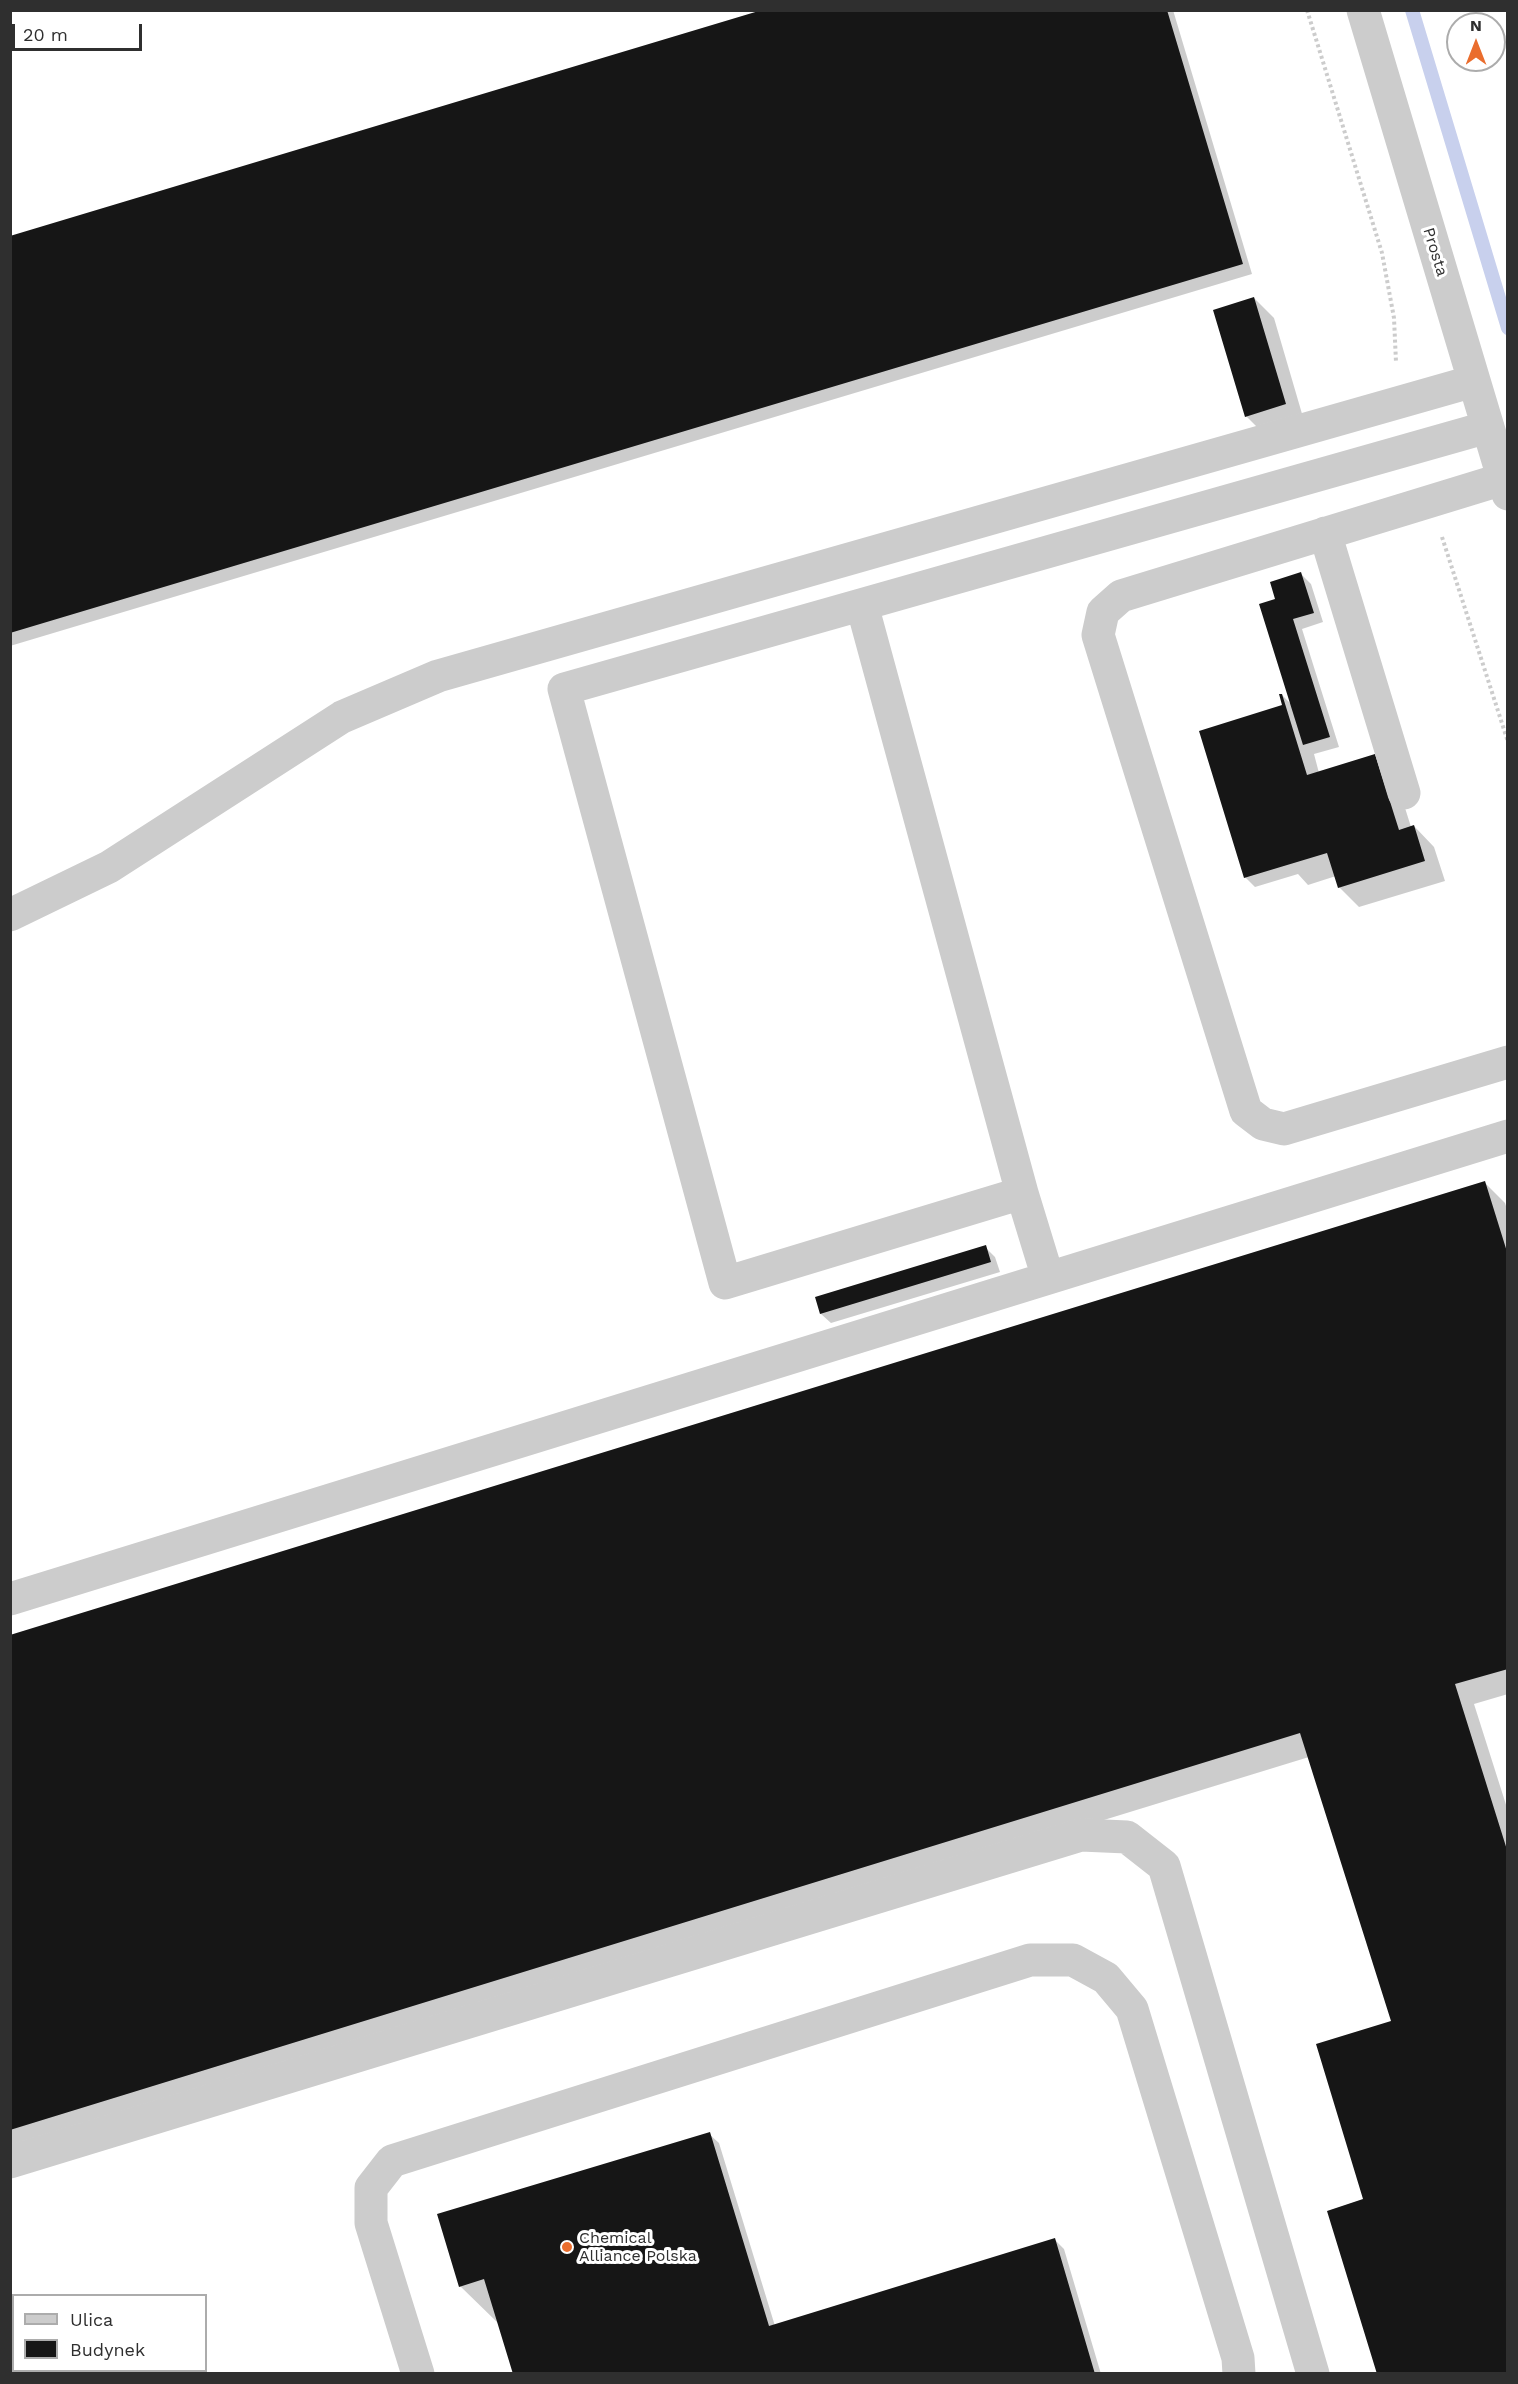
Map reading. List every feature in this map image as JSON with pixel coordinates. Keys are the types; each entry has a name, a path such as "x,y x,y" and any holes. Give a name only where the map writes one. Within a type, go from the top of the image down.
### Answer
{"street":[{"name":"Prosta","path":"1363,10 1505,486"},
{"path":"10,915 109,867 342,717 438,676 1474,381"},
{"path":"1022,1193 725,1283 564,689 1488,427"},
{"path":"1505,486 1325,533 1121,596 1103,612 1098,635 1246,1111 1263,1124 1284,1128 1508,1062"},
{"path":"1325,533 1404,793"},
{"path":"862,605 1022,1193 1048,1278"},
{"path":"10,1599 1508,1136"},
{"path":"10,2162 1081,1835 1127,1837 1164,1866 1313,2373"},
{"path":"417,2373 371,2223 371,2188 392,2161 1030,1960 1073,1960 1106,1978 1132,2009 1238,2358 1239,2373"}],"building":[{"path":"762,10 1167,10 1243,264 10,633 10,236"},
{"path":"1254,297 1286,404 1245,417 1213,310"},
{"path":"1301,572 1314,613 1293,619 1330,737 1303,745 1259,604 1275,599 1270,582"},
{"path":"1279,694 1282,694 1307,775 1375,754 1399,830 1414,825 1425,861 1338,888 1327,853 1244,878 1199,731 1282,705"},
{"path":"1485,1181 1508,1255 1508,1669 1455,1684 1508,1853 1508,2374 1377,2374 1327,2211 1363,2199 1316,2044 1391,2021 1300,1733 10,2130 10,1635"},
{"path":"986,1245 991,1262 820,1314 815,1297"},
{"path":"710,2132 769,2326 1055,2238 1095,2374 513,2374 484,2279 459,2287 437,2214"}],"waterway":[{"path":"1412,10 1508,328"}],"place":[{"name":"Chemical Alliance Polska","path":"567,2247"}]}
